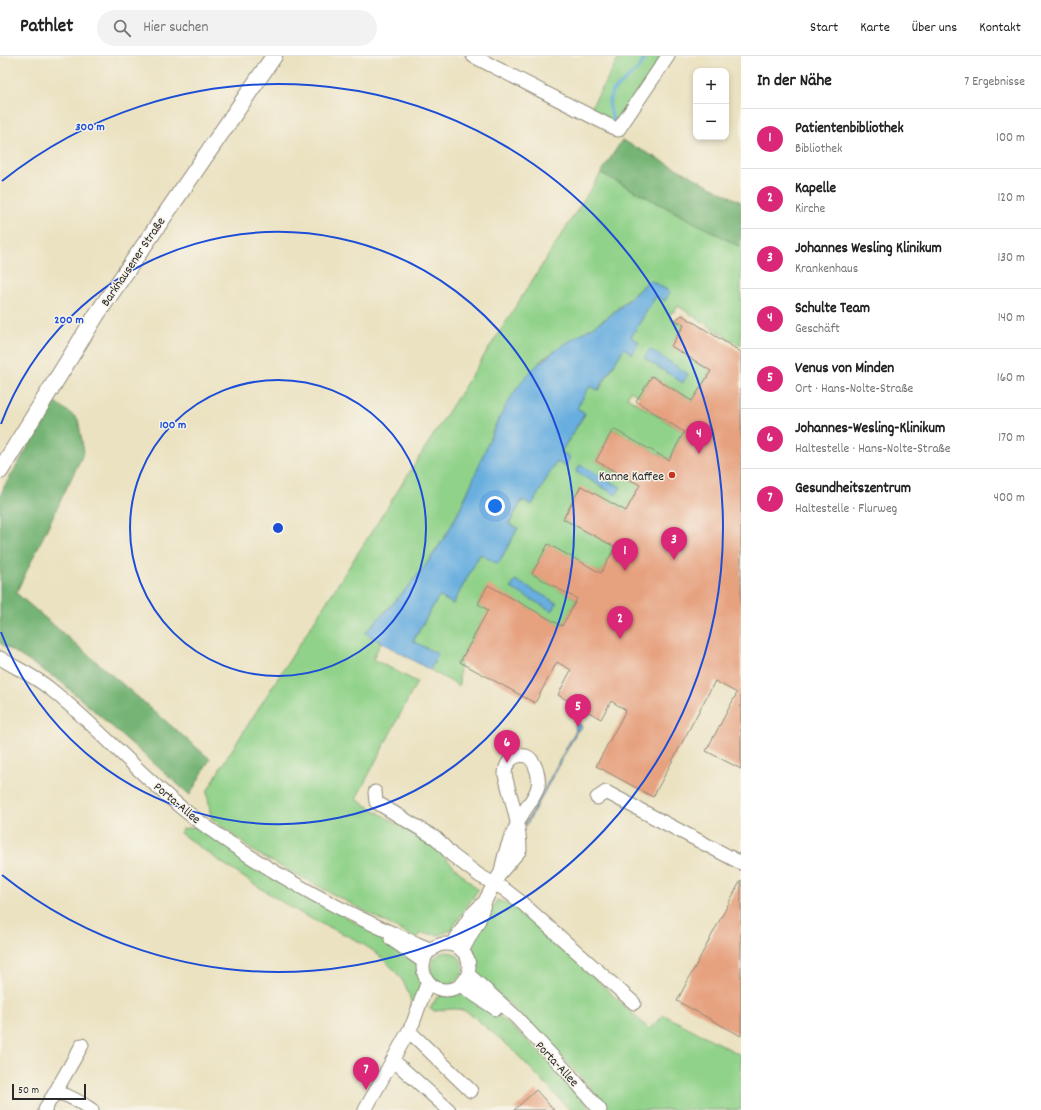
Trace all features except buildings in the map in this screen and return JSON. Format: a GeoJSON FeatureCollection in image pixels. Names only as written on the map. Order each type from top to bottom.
{"type":"FeatureCollection","features":[{"type":"Feature","properties":{"kind":"main road","name":"Barkhausener Straße"},"geometry":{"type":"LineString","coordinates":[[0,471],[97,314],[274,56]]}},
{"type":"Feature","properties":{"kind":"street"},"geometry":{"type":"LineString","coordinates":[[472,56],[618,130],[668,56]]}},
{"type":"Feature","properties":{"kind":"street","name":"Porta-Allee"},"geometry":{"type":"LineString","coordinates":[[0,658],[48,687],[187,812],[252,858],[313,894],[372,925],[432,950]]}},
{"type":"Feature","properties":{"kind":"street"},"geometry":{"type":"LineString","coordinates":[[457,948],[471,915],[485,901],[501,872],[520,850],[517,824],[505,775],[507,763],[512,758],[519,756],[531,759],[536,770],[538,786],[517,824],[505,850],[501,872]]}},
{"type":"Feature","properties":{"kind":"street"},"geometry":{"type":"LineString","coordinates":[[375,792],[376,802],[437,839],[452,856],[522,903],[634,1003]]}},
{"type":"Feature","properties":{"kind":"street"},"geometry":{"type":"LineString","coordinates":[[597,798],[606,792],[741,863]]}},
{"type":"Feature","properties":{"kind":"street","name":"Porta-Allee"},"geometry":{"type":"LineString","coordinates":[[372,925],[424,962]]}},
{"type":"Feature","properties":{"kind":"street"},"geometry":{"type":"LineString","coordinates":[[445,945],[457,948],[468,962],[468,974],[460,985],[450,990],[433,985],[424,969],[424,962],[432,950],[445,945]]}},
{"type":"Feature","properties":{"kind":"street","name":"Porta-Allee"},"geometry":{"type":"LineString","coordinates":[[468,974],[514,1015],[570,1075],[600,1110]]}},
{"type":"Feature","properties":{"kind":"street"},"geometry":{"type":"LineString","coordinates":[[365,1110],[433,985]]}},
{"type":"Feature","properties":{"kind":"street","name":"Porta-Allee"},"geometry":{"type":"LineString","coordinates":[[460,985],[473,992],[531,1034]]}},
{"type":"Feature","properties":{"kind":"street"},"geometry":{"type":"LineString","coordinates":[[411,1027],[471,1091]]}},
{"type":"Feature","properties":{"kind":"street"},"geometry":{"type":"LineString","coordinates":[[45,1110],[82,1045]]}},
{"type":"Feature","properties":{"kind":"street"},"geometry":{"type":"LineString","coordinates":[[393,1060],[449,1110]]}},
{"type":"Feature","properties":{"kind":"street"},"geometry":{"type":"LineString","coordinates":[[53,1096],[58,1093],[65,1095],[92,1110]]}},
{"type":"Feature","properties":{"kind":"green space"},"geometry":{"type":"Polygon","coordinates":[[[620,56],[662,56],[619,122],[612,123],[589,111],[620,56]]]}},
{"type":"Feature","properties":{"kind":"green space"},"geometry":{"type":"Polygon","coordinates":[[[622,140],[741,202],[741,247],[601,173],[622,140]]]}},
{"type":"Feature","properties":{"kind":"green space"},"geometry":{"type":"Polygon","coordinates":[[[601,173],[741,247],[741,346],[678,306],[674,312],[672,311],[669,317],[684,325],[671,346],[711,371],[692,401],[652,376],[639,396],[630,391],[627,397],[684,432],[669,460],[613,429],[596,461],[640,485],[626,511],[581,487],[563,519],[615,547],[601,573],[548,545],[532,574],[577,599],[562,626],[488,586],[478,604],[497,615],[492,624],[483,619],[460,661],[459,686],[430,670],[438,654],[413,642],[439,596],[453,604],[480,554],[498,564],[518,528],[509,524],[523,500],[532,504],[556,462],[566,466],[561,452],[585,414],[577,408],[590,385],[599,390],[624,348],[632,354],[638,342],[631,337],[656,296],[670,292],[650,280],[608,317],[541,360],[495,425],[480,466],[450,529],[420,574],[366,632],[381,642],[373,659],[417,682],[356,799],[433,846],[478,890],[451,930],[439,935],[420,933],[417,939],[256,853],[211,818],[207,792],[221,767],[601,173]]]}},
{"type":"Feature","properties":{"kind":"green space"},"geometry":{"type":"Polygon","coordinates":[[[55,402],[78,419],[84,452],[16,593],[210,759],[190,795],[60,681],[0,643],[0,497],[4,487],[55,402]]]}},
{"type":"Feature","properties":{"kind":"green space"},"geometry":{"type":"Polygon","coordinates":[[[198,826],[335,911],[394,944],[414,959],[421,971],[421,985],[415,1004],[411,1002],[404,983],[400,977],[382,958],[373,951],[354,939],[304,915],[241,876],[180,833],[183,829],[198,826]]]}},
{"type":"Feature","properties":{"kind":"green space"},"geometry":{"type":"Polygon","coordinates":[[[497,900],[519,907],[649,1029],[664,1015],[741,1055],[741,1110],[608,1110],[587,1084],[540,1034],[474,971],[469,943],[497,900]]]}},
{"type":"Feature","properties":{"kind":"green space"},"geometry":{"type":"Polygon","coordinates":[[[447,952],[453,953],[460,959],[463,968],[462,974],[456,981],[447,984],[441,983],[434,977],[431,968],[432,962],[438,955],[447,952]]]}},
{"type":"Feature","properties":{"kind":"green space"},"geometry":{"type":"Polygon","coordinates":[[[458,992],[469,995],[479,1001],[523,1036],[558,1072],[591,1110],[570,1110],[511,1048],[469,1013],[456,1009],[435,1011],[430,1009],[437,997],[458,992]]]}},
{"type":"Feature","properties":{"kind":"water"},"geometry":{"type":"Polygon","coordinates":[[[650,280],[670,292],[665,301],[656,296],[631,337],[639,342],[632,354],[624,348],[598,390],[590,386],[577,408],[585,413],[561,452],[570,457],[566,466],[556,462],[532,505],[522,500],[509,524],[518,528],[498,564],[480,554],[453,604],[439,596],[413,641],[438,654],[430,670],[365,633],[421,571],[449,530],[467,494],[498,422],[517,388],[526,376],[558,348],[613,314],[650,280]]]}},
{"type":"Feature","properties":{"kind":"water"},"geometry":{"type":"Polygon","coordinates":[[[650,349],[688,374],[683,383],[644,358],[650,349]]]}},
{"type":"Feature","properties":{"kind":"water"},"geometry":{"type":"Polygon","coordinates":[[[580,465],[621,487],[616,495],[576,472],[580,465]]]}},
{"type":"Feature","properties":{"kind":"water"},"geometry":{"type":"Polygon","coordinates":[[[515,580],[557,603],[552,611],[511,588],[515,580]]]}},
{"type":"Feature","properties":{"kind":"water"},"geometry":{"type":"Polygon","coordinates":[[[580,723],[582,728],[577,731],[526,826],[525,825],[576,730],[575,726],[580,723]]]}},
{"type":"Feature","properties":{"kind":"waterway"},"geometry":{"type":"LineString","coordinates":[[613,120],[609,103],[612,92],[639,68],[646,56]]}},
{"type":"Feature","properties":{"kind":"place","name":"Schulte Team"},"geometry":{"type":"Point","coordinates":[699,454]}},
{"type":"Feature","properties":{"kind":"place","name":"Kanne Kaffee"},"geometry":{"type":"Point","coordinates":[672,475]}},
{"type":"Feature","properties":{"kind":"place","name":"Johannes Wesling Klinikum"},"geometry":{"type":"Point","coordinates":[674,560]}},
{"type":"Feature","properties":{"kind":"place","name":"Patientenbibliothek"},"geometry":{"type":"Point","coordinates":[625,571]}},
{"type":"Feature","properties":{"kind":"place","name":"Kapelle"},"geometry":{"type":"Point","coordinates":[620,639]}},
{"type":"Feature","properties":{"kind":"place","name":"Venus von Minden"},"geometry":{"type":"Point","coordinates":[578,727]}},
{"type":"Feature","properties":{"kind":"place","name":"Johannes-Wesling-Klinikum"},"geometry":{"type":"Point","coordinates":[507,763]}},
{"type":"Feature","properties":{"kind":"place","name":"Gesundheitszentrum"},"geometry":{"type":"Point","coordinates":[366,1090]}}]}
